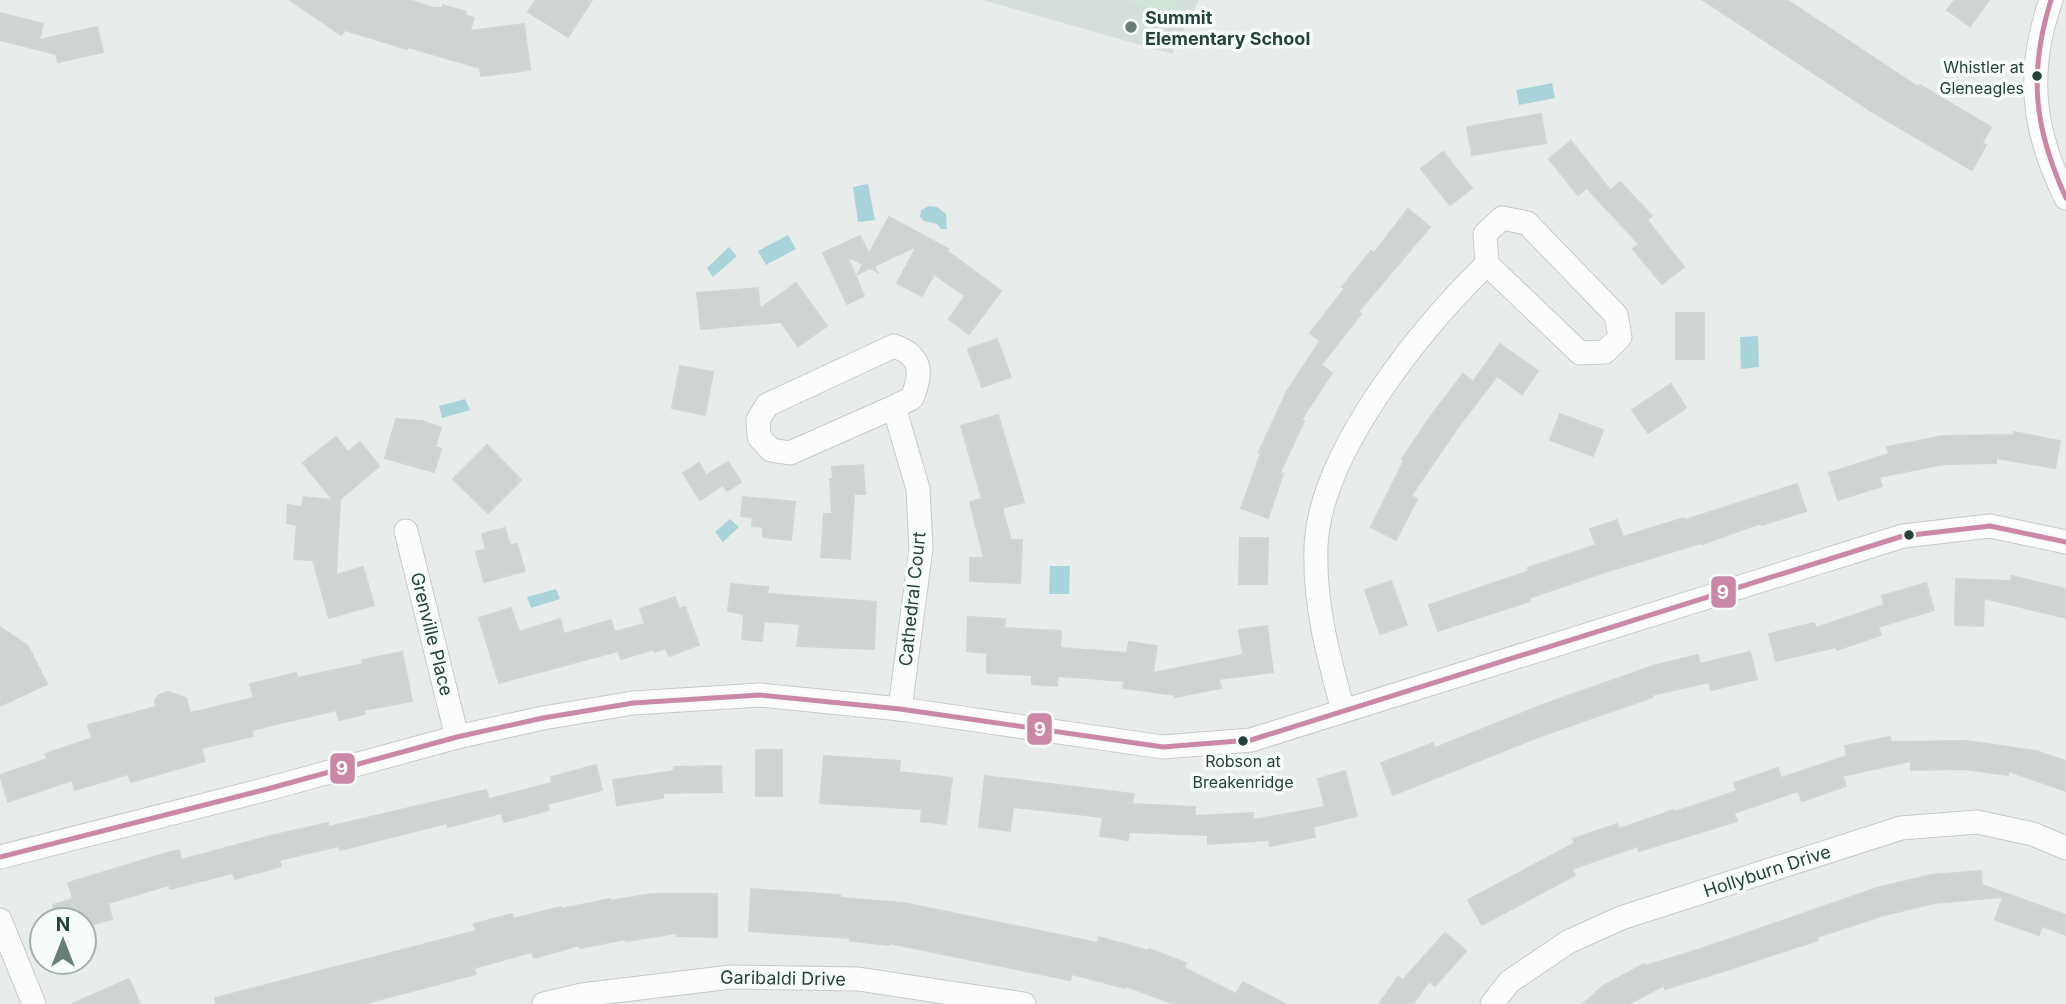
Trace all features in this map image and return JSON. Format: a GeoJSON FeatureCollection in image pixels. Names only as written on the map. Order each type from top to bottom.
{"type":"FeatureCollection","features":[{"type":"Feature","properties":{"kind":"street"},"geometry":{"type":"LineString","coordinates":[[2050,0],[2041,28],[2035,66],[2037,113],[2053,172],[2066,198]]}},
{"type":"Feature","properties":{"kind":"street"},"geometry":{"type":"LineString","coordinates":[[1502,218],[1527,223],[1616,315],[1620,337],[1605,352],[1580,353],[1488,264],[1485,234],[1502,218]]}},
{"type":"Feature","properties":{"kind":"street"},"geometry":{"type":"LineString","coordinates":[[1343,710],[1323,636],[1316,594],[1316,544],[1327,492],[1358,425],[1392,374],[1455,294],[1488,264]]}},
{"type":"Feature","properties":{"kind":"street"},"geometry":{"type":"LineString","coordinates":[[894,346],[907,351],[917,363],[920,379],[912,398],[894,407],[789,453],[771,450],[760,437],[758,420],[767,405],[894,346]]}},
{"type":"Feature","properties":{"kind":"street","name":"Cathedral Court"},"geometry":{"type":"LineString","coordinates":[[894,407],[918,489],[921,548],[900,709]]}},
{"type":"Feature","properties":{"kind":"street"},"geometry":{"type":"LineString","coordinates":[[0,857],[271,789],[457,737],[543,718],[633,703],[760,695],[900,709],[1163,747],[1251,740],[1903,536],[1990,526],[2066,542]]}},
{"type":"Feature","properties":{"kind":"street","name":"Grenville Place"},"geometry":{"type":"LineString","coordinates":[[406,531],[457,737]]}},
{"type":"Feature","properties":{"kind":"street","name":"Hollyburn Drive"},"geometry":{"type":"LineString","coordinates":[[1492,1004],[1509,982],[1568,942],[1621,918],[1901,828],[1977,822],[2033,834],[2066,848]]}},
{"type":"Feature","properties":{"kind":"street"},"geometry":{"type":"LineString","coordinates":[[0,920],[34,1004]]}},
{"type":"Feature","properties":{"kind":"street","name":"Garibaldi Drive"},"geometry":{"type":"LineString","coordinates":[[544,1004],[582,995],[731,977],[858,979],[1024,1004]]}},
{"type":"Feature","properties":{"kind":"shaded area","name":"Summit Elementary School"},"geometry":{"type":"Polygon","coordinates":[[[983,0],[1199,0],[1172,54],[983,0]]]}},
{"type":"Feature","properties":{"kind":"green space"},"geometry":{"type":"Polygon","coordinates":[[[1127,0],[1179,0],[1173,13],[1165,16],[1127,0]]]}},
{"type":"Feature","properties":{"kind":"water"},"geometry":{"type":"Polygon","coordinates":[[[1552,83],[1555,98],[1519,105],[1516,90],[1552,83]]]}},
{"type":"Feature","properties":{"kind":"water"},"geometry":{"type":"Polygon","coordinates":[[[868,184],[875,220],[858,222],[853,187],[868,184]]]}},
{"type":"Feature","properties":{"kind":"water"},"geometry":{"type":"Polygon","coordinates":[[[929,206],[937,207],[946,214],[947,229],[941,229],[937,224],[924,221],[920,217],[921,210],[929,206]]]}},
{"type":"Feature","properties":{"kind":"water"},"geometry":{"type":"Polygon","coordinates":[[[788,235],[796,249],[766,265],[758,251],[788,235]]]}},
{"type":"Feature","properties":{"kind":"water"},"geometry":{"type":"Polygon","coordinates":[[[729,247],[737,256],[713,277],[707,268],[729,247]]]}},
{"type":"Feature","properties":{"kind":"water"},"geometry":{"type":"Polygon","coordinates":[[[1758,336],[1759,367],[1741,369],[1740,337],[1758,336]]]}},
{"type":"Feature","properties":{"kind":"water"},"geometry":{"type":"Polygon","coordinates":[[[465,399],[470,410],[442,418],[439,406],[465,399]]]}},
{"type":"Feature","properties":{"kind":"water"},"geometry":{"type":"Polygon","coordinates":[[[730,519],[739,527],[723,542],[715,532],[730,519]]]}},
{"type":"Feature","properties":{"kind":"water"},"geometry":{"type":"Polygon","coordinates":[[[1050,566],[1070,566],[1069,594],[1049,594],[1050,566]]]}},
{"type":"Feature","properties":{"kind":"water"},"geometry":{"type":"Polygon","coordinates":[[[556,589],[560,599],[531,608],[527,597],[556,589]]]}},
{"type":"Feature","properties":{"kind":"building"},"geometry":{"type":"Polygon","coordinates":[[[290,0],[409,0],[434,8],[443,8],[443,5],[466,12],[465,15],[474,18],[470,31],[524,24],[530,70],[481,76],[480,68],[345,30],[341,35],[290,0]]]}},
{"type":"Feature","properties":{"kind":"building"},"geometry":{"type":"Polygon","coordinates":[[[536,0],[592,0],[568,37],[528,12],[536,0]]]}},
{"type":"Feature","properties":{"kind":"building"},"geometry":{"type":"Polygon","coordinates":[[[1703,0],[1787,0],[1918,87],[1920,85],[1991,127],[1982,143],[1986,145],[1972,170],[1874,113],[1703,0]]]}},
{"type":"Feature","properties":{"kind":"building"},"geometry":{"type":"Polygon","coordinates":[[[1955,0],[1989,0],[1970,26],[1947,10],[1955,0]]]}},
{"type":"Feature","properties":{"kind":"building"},"geometry":{"type":"Polygon","coordinates":[[[0,13],[43,24],[39,40],[97,27],[103,52],[58,62],[56,54],[0,40],[0,13]]]}},
{"type":"Feature","properties":{"kind":"building"},"geometry":{"type":"Polygon","coordinates":[[[1541,114],[1546,143],[1472,155],[1467,127],[1541,114]]]}},
{"type":"Feature","properties":{"kind":"building"},"geometry":{"type":"Polygon","coordinates":[[[1571,141],[1611,191],[1620,182],[1652,216],[1647,220],[1684,267],[1662,284],[1633,249],[1639,244],[1587,188],[1578,195],[1549,159],[1571,141]]]}},
{"type":"Feature","properties":{"kind":"building"},"geometry":{"type":"Polygon","coordinates":[[[1443,152],[1472,188],[1450,205],[1421,169],[1443,152]]]}},
{"type":"Feature","properties":{"kind":"building"},"geometry":{"type":"Polygon","coordinates":[[[1408,209],[1430,227],[1358,312],[1361,314],[1321,365],[1332,373],[1301,420],[1304,421],[1280,473],[1283,474],[1268,518],[1241,508],[1261,453],[1259,452],[1287,391],[1320,341],[1310,333],[1345,288],[1342,287],[1371,251],[1374,253],[1408,209]]]}},
{"type":"Feature","properties":{"kind":"building"},"geometry":{"type":"Polygon","coordinates":[[[889,217],[948,249],[947,251],[1001,291],[969,334],[949,319],[965,296],[934,274],[922,296],[897,283],[917,246],[874,266],[877,272],[870,268],[858,274],[863,264],[847,256],[864,296],[847,304],[823,253],[860,236],[869,254],[889,217]]]}},
{"type":"Feature","properties":{"kind":"building"},"geometry":{"type":"Polygon","coordinates":[[[796,283],[827,326],[798,346],[781,322],[701,329],[697,293],[758,288],[760,309],[796,283]]]}},
{"type":"Feature","properties":{"kind":"building"},"geometry":{"type":"Polygon","coordinates":[[[1676,313],[1704,313],[1704,359],[1676,359],[1676,313]]]}},
{"type":"Feature","properties":{"kind":"building"},"geometry":{"type":"Polygon","coordinates":[[[997,339],[1011,377],[982,387],[968,349],[997,339]]]}},
{"type":"Feature","properties":{"kind":"building"},"geometry":{"type":"Polygon","coordinates":[[[1500,344],[1538,371],[1522,394],[1497,376],[1411,496],[1417,499],[1396,540],[1371,527],[1404,461],[1402,459],[1431,416],[1463,374],[1473,382],[1500,344]]]}},
{"type":"Feature","properties":{"kind":"building"},"geometry":{"type":"Polygon","coordinates":[[[680,366],[713,372],[705,415],[672,408],[680,366]]]}},
{"type":"Feature","properties":{"kind":"building"},"geometry":{"type":"Polygon","coordinates":[[[1671,384],[1686,408],[1648,433],[1632,410],[1671,384]]]}},
{"type":"Feature","properties":{"kind":"building"},"geometry":{"type":"Polygon","coordinates":[[[1560,414],[1603,430],[1593,456],[1550,440],[1560,414]]]}},
{"type":"Feature","properties":{"kind":"building"},"geometry":{"type":"Polygon","coordinates":[[[998,415],[1024,502],[1002,508],[1011,540],[1022,540],[1020,583],[970,581],[970,558],[984,558],[970,502],[982,499],[961,426],[998,415]]]}},
{"type":"Feature","properties":{"kind":"building"},"geometry":{"type":"Polygon","coordinates":[[[396,419],[423,421],[441,428],[435,447],[441,449],[434,472],[385,458],[396,419]]]}},
{"type":"Feature","properties":{"kind":"building"},"geometry":{"type":"Polygon","coordinates":[[[2014,432],[2060,441],[2055,468],[1996,458],[1996,463],[1944,464],[1879,477],[1882,486],[1838,500],[1829,473],[1889,454],[1887,447],[1943,436],[2014,435],[2014,432]]]}},
{"type":"Feature","properties":{"kind":"building"},"geometry":{"type":"Polygon","coordinates":[[[336,437],[348,452],[360,442],[379,466],[338,501],[336,575],[363,567],[374,605],[329,618],[313,560],[294,559],[297,525],[287,523],[288,505],[302,507],[303,497],[333,500],[303,463],[336,437]]]}},
{"type":"Feature","properties":{"kind":"building"},"geometry":{"type":"Polygon","coordinates":[[[487,445],[521,480],[488,513],[453,479],[487,445]]]}},
{"type":"Feature","properties":{"kind":"building"},"geometry":{"type":"Polygon","coordinates":[[[728,462],[741,482],[727,491],[723,485],[700,500],[683,473],[699,463],[706,475],[728,462]]]}},
{"type":"Feature","properties":{"kind":"building"},"geometry":{"type":"Polygon","coordinates":[[[863,465],[865,494],[854,494],[850,559],[821,557],[824,514],[832,514],[832,467],[863,465]]]}},
{"type":"Feature","properties":{"kind":"building"},"geometry":{"type":"Polygon","coordinates":[[[1797,484],[1806,511],[1605,572],[1529,598],[1530,601],[1438,631],[1429,605],[1596,545],[1590,529],[1617,520],[1623,537],[1797,484]]]}},
{"type":"Feature","properties":{"kind":"building"},"geometry":{"type":"Polygon","coordinates":[[[743,497],[795,502],[791,540],[763,537],[763,527],[752,526],[753,517],[741,516],[743,497]]]}},
{"type":"Feature","properties":{"kind":"building"},"geometry":{"type":"Polygon","coordinates":[[[505,528],[510,545],[517,544],[525,571],[484,582],[476,552],[486,549],[482,534],[505,528]]]}},
{"type":"Feature","properties":{"kind":"building"},"geometry":{"type":"Polygon","coordinates":[[[1240,538],[1268,538],[1267,584],[1239,584],[1240,538]]]}},
{"type":"Feature","properties":{"kind":"building"},"geometry":{"type":"Polygon","coordinates":[[[2012,576],[2066,589],[2066,618],[1984,598],[1983,626],[1955,625],[1956,579],[2011,581],[2012,576]]]}},
{"type":"Feature","properties":{"kind":"building"},"geometry":{"type":"Polygon","coordinates":[[[1391,581],[1407,625],[1380,634],[1365,590],[1391,581]]]}},
{"type":"Feature","properties":{"kind":"building"},"geometry":{"type":"Polygon","coordinates":[[[1926,583],[1934,610],[1878,627],[1881,635],[1837,650],[1836,647],[1776,661],[1769,634],[1814,623],[1816,628],[1884,605],[1882,596],[1926,583]]]}},
{"type":"Feature","properties":{"kind":"building"},"geometry":{"type":"Polygon","coordinates":[[[731,584],[768,587],[767,594],[876,602],[874,649],[797,646],[800,624],[764,621],[762,641],[742,639],[744,614],[728,611],[731,584]]]}},
{"type":"Feature","properties":{"kind":"building"},"geometry":{"type":"Polygon","coordinates":[[[675,597],[679,609],[685,607],[699,645],[669,656],[666,648],[621,659],[618,651],[499,683],[479,618],[511,608],[519,632],[560,619],[564,634],[611,620],[614,632],[645,624],[640,609],[675,597]]]}},
{"type":"Feature","properties":{"kind":"building"},"geometry":{"type":"Polygon","coordinates":[[[968,617],[1005,619],[1004,628],[1061,631],[1060,648],[1127,653],[1129,642],[1157,646],[1153,673],[1243,655],[1239,630],[1267,626],[1273,672],[1219,679],[1221,688],[1175,697],[1123,688],[1124,681],[1058,676],[1057,686],[1032,684],[1032,675],[987,673],[987,653],[967,651],[968,617]]]}},
{"type":"Feature","properties":{"kind":"building"},"geometry":{"type":"Polygon","coordinates":[[[0,627],[28,646],[47,684],[0,706],[0,627]]]}},
{"type":"Feature","properties":{"kind":"building"},"geometry":{"type":"Polygon","coordinates":[[[402,652],[412,701],[364,710],[365,714],[339,720],[336,710],[252,730],[253,736],[201,748],[205,761],[131,782],[128,774],[75,790],[72,780],[8,802],[0,775],[47,759],[45,754],[92,738],[88,725],[156,707],[155,700],[159,695],[168,692],[186,698],[190,713],[254,698],[250,684],[296,673],[297,678],[363,664],[362,660],[402,652]]]}},
{"type":"Feature","properties":{"kind":"building"},"geometry":{"type":"Polygon","coordinates":[[[1750,652],[1757,679],[1711,690],[1709,682],[1652,695],[1653,697],[1546,734],[1393,795],[1381,763],[1433,743],[1435,748],[1545,704],[1653,666],[1698,655],[1700,664],[1750,652]]]}},
{"type":"Feature","properties":{"kind":"building"},"geometry":{"type":"Polygon","coordinates":[[[1890,737],[1891,742],[1967,741],[2036,751],[2066,761],[2066,791],[2008,771],[2008,775],[1964,769],[1911,770],[1911,761],[1842,776],[1846,786],[1802,801],[1798,791],[1734,813],[1737,821],[1639,851],[1638,846],[1572,869],[1575,875],[1482,925],[1468,900],[1575,843],[1573,839],[1617,824],[1619,829],[1737,791],[1734,783],[1778,768],[1781,778],[1847,756],[1845,746],[1890,737]]]}},
{"type":"Feature","properties":{"kind":"building"},"geometry":{"type":"Polygon","coordinates":[[[756,750],[782,750],[782,796],[756,796],[756,750]]]}},
{"type":"Feature","properties":{"kind":"building"},"geometry":{"type":"Polygon","coordinates":[[[824,756],[900,761],[899,772],[952,778],[946,824],[921,821],[922,809],[820,803],[824,756]]]}},
{"type":"Feature","properties":{"kind":"building"},"geometry":{"type":"Polygon","coordinates":[[[596,765],[602,790],[547,804],[549,810],[504,822],[501,813],[448,827],[447,823],[340,850],[339,846],[279,860],[281,866],[235,879],[233,873],[170,889],[169,885],[108,903],[112,919],[98,923],[98,906],[53,905],[73,899],[68,883],[167,853],[179,850],[181,860],[270,836],[328,823],[328,827],[486,790],[489,799],[552,783],[551,777],[596,765]]]}},
{"type":"Feature","properties":{"kind":"building"},"geometry":{"type":"Polygon","coordinates":[[[721,766],[722,792],[663,793],[663,798],[617,805],[613,780],[674,771],[674,767],[721,766]]]}},
{"type":"Feature","properties":{"kind":"building"},"geometry":{"type":"Polygon","coordinates":[[[1345,771],[1357,816],[1313,827],[1315,837],[1270,846],[1269,840],[1208,844],[1208,835],[1129,832],[1128,840],[1100,836],[1103,817],[1013,807],[1010,831],[979,827],[985,776],[1134,794],[1132,804],[1195,807],[1195,816],[1253,813],[1253,820],[1325,807],[1318,779],[1345,771]]]}},
{"type":"Feature","properties":{"kind":"building"},"geometry":{"type":"Polygon","coordinates":[[[1981,871],[1982,885],[2066,915],[2066,935],[2042,926],[2039,935],[1995,920],[2003,897],[1934,903],[1881,916],[1817,937],[1818,940],[1665,989],[1664,985],[1629,1004],[1583,1004],[1603,986],[1644,964],[1645,966],[1701,949],[1877,888],[1931,875],[1981,871]]]}},
{"type":"Feature","properties":{"kind":"building"},"geometry":{"type":"Polygon","coordinates":[[[751,889],[840,895],[840,898],[904,903],[1098,943],[1099,937],[1149,949],[1186,963],[1184,968],[1236,994],[1243,982],[1285,1004],[1174,1004],[1126,986],[1125,988],[1072,974],[1070,980],[889,943],[749,931],[751,889]]]}},
{"type":"Feature","properties":{"kind":"building"},"geometry":{"type":"Polygon","coordinates":[[[652,894],[717,894],[717,937],[677,936],[677,933],[580,948],[580,945],[534,958],[532,952],[474,968],[476,974],[363,1004],[216,1004],[215,998],[476,931],[474,924],[512,914],[513,919],[561,907],[652,894]]]}},
{"type":"Feature","properties":{"kind":"building"},"geometry":{"type":"Polygon","coordinates":[[[1445,933],[1466,951],[1435,986],[1429,981],[1413,1004],[1379,1004],[1398,977],[1403,980],[1445,933]]]}},
{"type":"Feature","properties":{"kind":"building"},"geometry":{"type":"Polygon","coordinates":[[[129,979],[140,1004],[72,1004],[129,979]]]}},
{"type":"Feature","properties":{"kind":"transit line","name":"9"},"geometry":{"type":"LineString","coordinates":[[2051,0],[2039,52],[2038,100],[2047,148],[2066,198]]}},
{"type":"Feature","properties":{"kind":"transit line","name":"9"},"geometry":{"type":"LineString","coordinates":[[0,857],[457,737],[543,718],[633,703],[760,695],[900,709],[1163,747],[1251,740],[1903,536],[1990,526],[2066,542]]}},
{"type":"Feature","properties":{"kind":"place","name":"Summit Elementary School"},"geometry":{"type":"Point","coordinates":[1131,27]}},
{"type":"Feature","properties":{"kind":"place","name":"Whistler at Gleneagles"},"geometry":{"type":"Point","coordinates":[2037,76]}},
{"type":"Feature","properties":{"kind":"place","name":"Robson at Breakenridge"},"geometry":{"type":"Point","coordinates":[1243,741]}}]}
